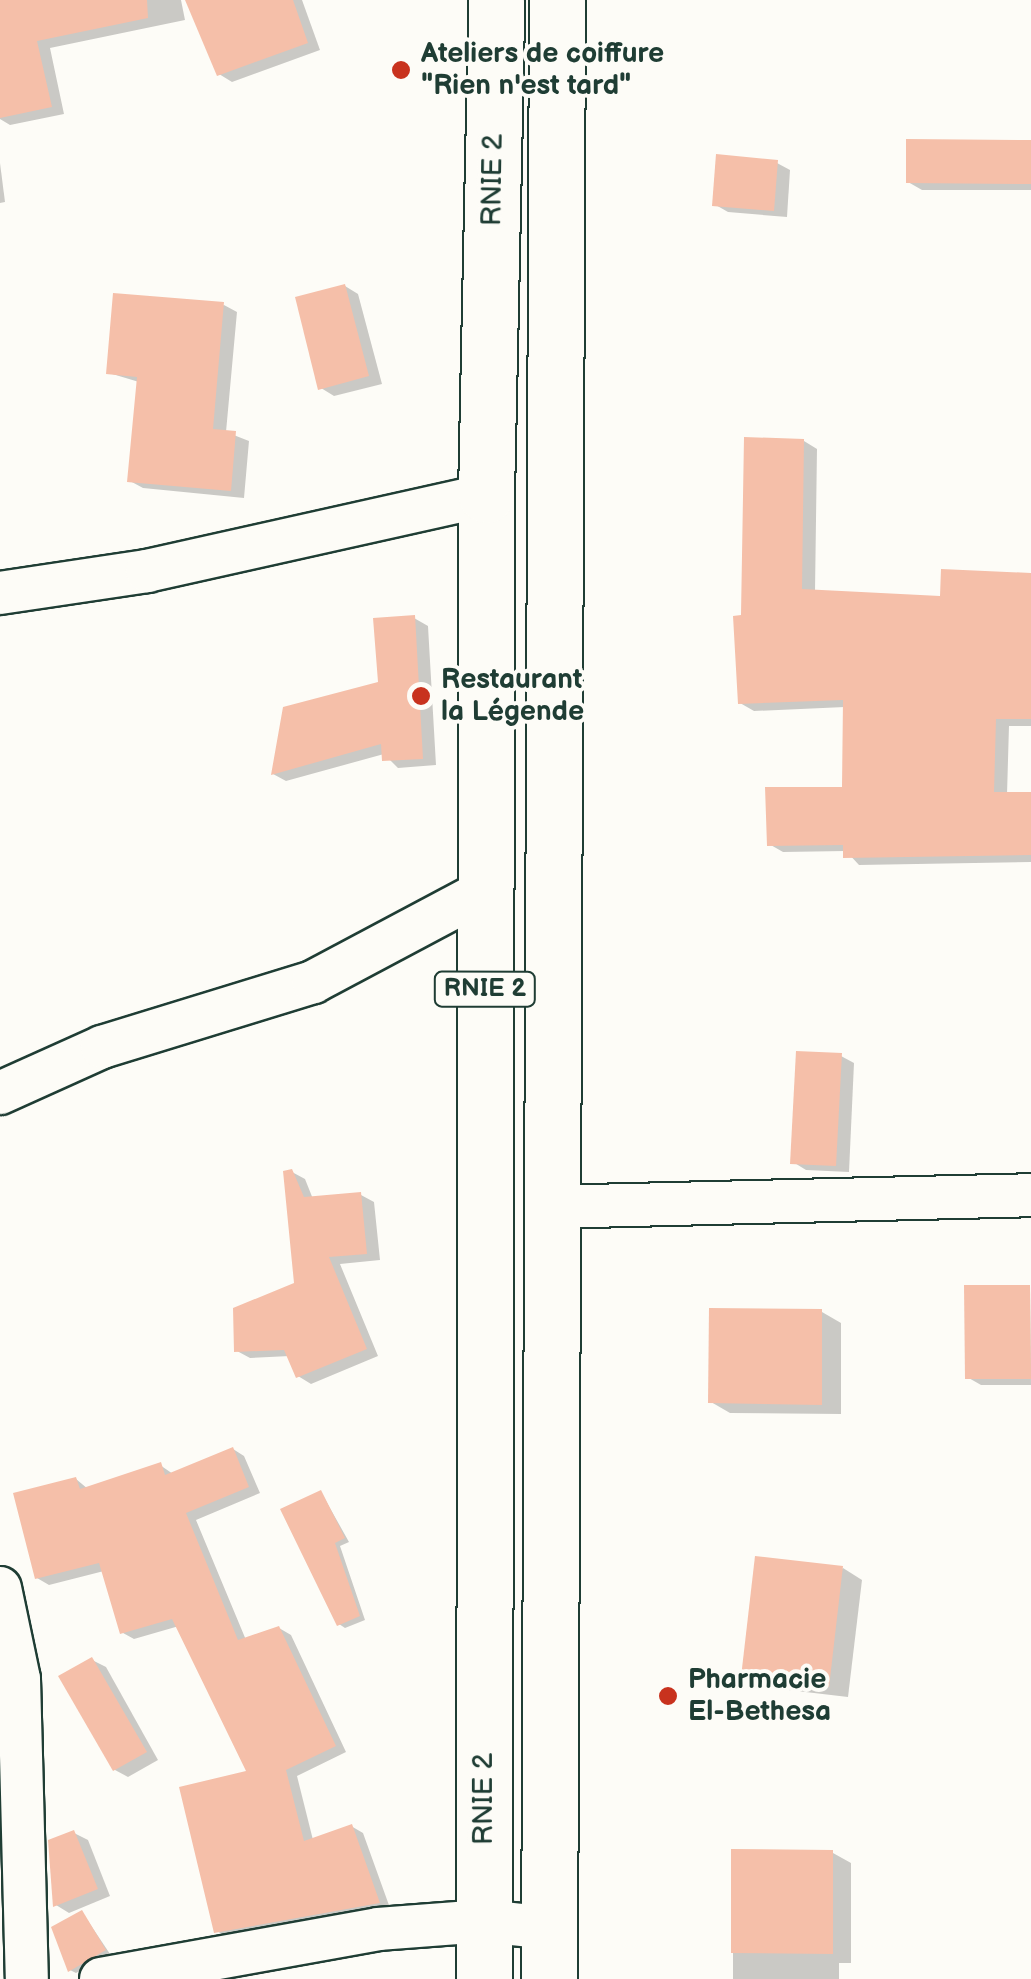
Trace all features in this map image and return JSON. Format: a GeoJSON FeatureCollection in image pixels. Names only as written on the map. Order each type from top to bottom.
{"type":"FeatureCollection","features":[{"type":"Feature","properties":{"kind":"highway","name":"RNIE 2"},"geometry":{"type":"LineString","coordinates":[[484,1979],[486,495],[496,0]]}},
{"type":"Feature","properties":{"kind":"highway","name":"RNIE 2"},"geometry":{"type":"LineString","coordinates":[[549,1953],[548,1207],[557,0]]}},
{"type":"Feature","properties":{"kind":"street"},"geometry":{"type":"LineString","coordinates":[[0,593],[147,571],[486,495]]}},
{"type":"Feature","properties":{"kind":"street"},"geometry":{"type":"LineString","coordinates":[[0,1093],[102,1047],[313,982],[486,890]]}},
{"type":"Feature","properties":{"kind":"street"},"geometry":{"type":"LineString","coordinates":[[548,1207],[1031,1195]]}},
{"type":"Feature","properties":{"kind":"street"},"geometry":{"type":"LineString","coordinates":[[0,1588],[19,1679],[27,1979]]}},
{"type":"Feature","properties":{"kind":"street"},"geometry":{"type":"LineString","coordinates":[[101,1979],[378,1928],[484,1921],[549,1953]]}},
{"type":"Feature","properties":{"kind":"building"},"geometry":{"type":"Polygon","coordinates":[[[0,0],[147,0],[148,18],[37,41],[52,107],[0,118],[0,0]]]}},
{"type":"Feature","properties":{"kind":"building"},"geometry":{"type":"Polygon","coordinates":[[[185,0],[293,0],[308,43],[217,76],[185,0]]]}},
{"type":"Feature","properties":{"kind":"building"},"geometry":{"type":"Polygon","coordinates":[[[906,139],[1031,140],[1031,184],[906,183],[906,139]]]}},
{"type":"Feature","properties":{"kind":"building"},"geometry":{"type":"Polygon","coordinates":[[[716,154],[778,160],[774,211],[712,206],[716,154]]]}},
{"type":"Feature","properties":{"kind":"building"},"geometry":{"type":"Polygon","coordinates":[[[345,284],[369,376],[318,390],[295,297],[345,284]]]}},
{"type":"Feature","properties":{"kind":"building"},"geometry":{"type":"Polygon","coordinates":[[[113,293],[224,302],[213,429],[236,431],[231,491],[127,482],[137,377],[106,374],[113,293]]]}},
{"type":"Feature","properties":{"kind":"building"},"geometry":{"type":"Polygon","coordinates":[[[744,437],[804,439],[802,589],[940,596],[941,569],[1031,573],[1031,719],[996,719],[994,792],[1031,792],[1031,855],[843,858],[843,845],[767,846],[765,787],[842,787],[843,700],[738,704],[733,616],[741,615],[744,437]]]}},
{"type":"Feature","properties":{"kind":"building"},"geometry":{"type":"Polygon","coordinates":[[[415,615],[423,759],[382,761],[381,744],[271,775],[283,707],[378,682],[373,618],[415,615]]]}},
{"type":"Feature","properties":{"kind":"building"},"geometry":{"type":"Polygon","coordinates":[[[796,1051],[842,1053],[836,1166],[790,1164],[796,1051]]]}},
{"type":"Feature","properties":{"kind":"building"},"geometry":{"type":"Polygon","coordinates":[[[292,1169],[304,1197],[361,1192],[367,1254],[329,1257],[367,1349],[296,1378],[284,1350],[234,1352],[233,1308],[294,1283],[283,1171],[292,1169]]]}},
{"type":"Feature","properties":{"kind":"building"},"geometry":{"type":"Polygon","coordinates":[[[964,1285],[1030,1285],[1031,1379],[965,1379],[964,1285]]]}},
{"type":"Feature","properties":{"kind":"building"},"geometry":{"type":"Polygon","coordinates":[[[709,1308],[822,1309],[822,1405],[708,1403],[709,1308]]]}},
{"type":"Feature","properties":{"kind":"building"},"geometry":{"type":"Polygon","coordinates":[[[233,1447],[249,1487],[186,1513],[238,1640],[279,1626],[336,1746],[286,1770],[304,1841],[352,1824],[380,1903],[214,1933],[179,1787],[246,1771],[172,1619],[120,1634],[99,1563],[35,1579],[13,1493],[76,1477],[80,1489],[161,1462],[165,1475],[233,1447]]]}},
{"type":"Feature","properties":{"kind":"building"},"geometry":{"type":"Polygon","coordinates":[[[321,1490],[345,1538],[335,1543],[360,1616],[337,1626],[280,1509],[321,1490]]]}},
{"type":"Feature","properties":{"kind":"building"},"geometry":{"type":"Polygon","coordinates":[[[755,1556],[843,1566],[829,1687],[741,1677],[755,1556]]]}},
{"type":"Feature","properties":{"kind":"building"},"geometry":{"type":"Polygon","coordinates":[[[92,1657],[147,1752],[113,1771],[58,1676],[92,1657]]]}},
{"type":"Feature","properties":{"kind":"building"},"geometry":{"type":"Polygon","coordinates":[[[74,1830],[98,1889],[53,1907],[48,1840],[74,1830]]]}},
{"type":"Feature","properties":{"kind":"building"},"geometry":{"type":"Polygon","coordinates":[[[731,1849],[833,1850],[833,1954],[731,1953],[731,1849]]]}},
{"type":"Feature","properties":{"kind":"building"},"geometry":{"type":"Polygon","coordinates":[[[82,1910],[106,1950],[68,1972],[51,1927],[82,1910]]]}},
{"type":"Feature","properties":{"kind":"place","name":"Ateliers de coiffure \"Rien n'est tard\""},"geometry":{"type":"Point","coordinates":[401,70]}},
{"type":"Feature","properties":{"kind":"place","name":"Restaurant la Légende"},"geometry":{"type":"Point","coordinates":[421,696]}},
{"type":"Feature","properties":{"kind":"place","name":"Pharmacie El-Bethesa"},"geometry":{"type":"Point","coordinates":[668,1696]}}]}
